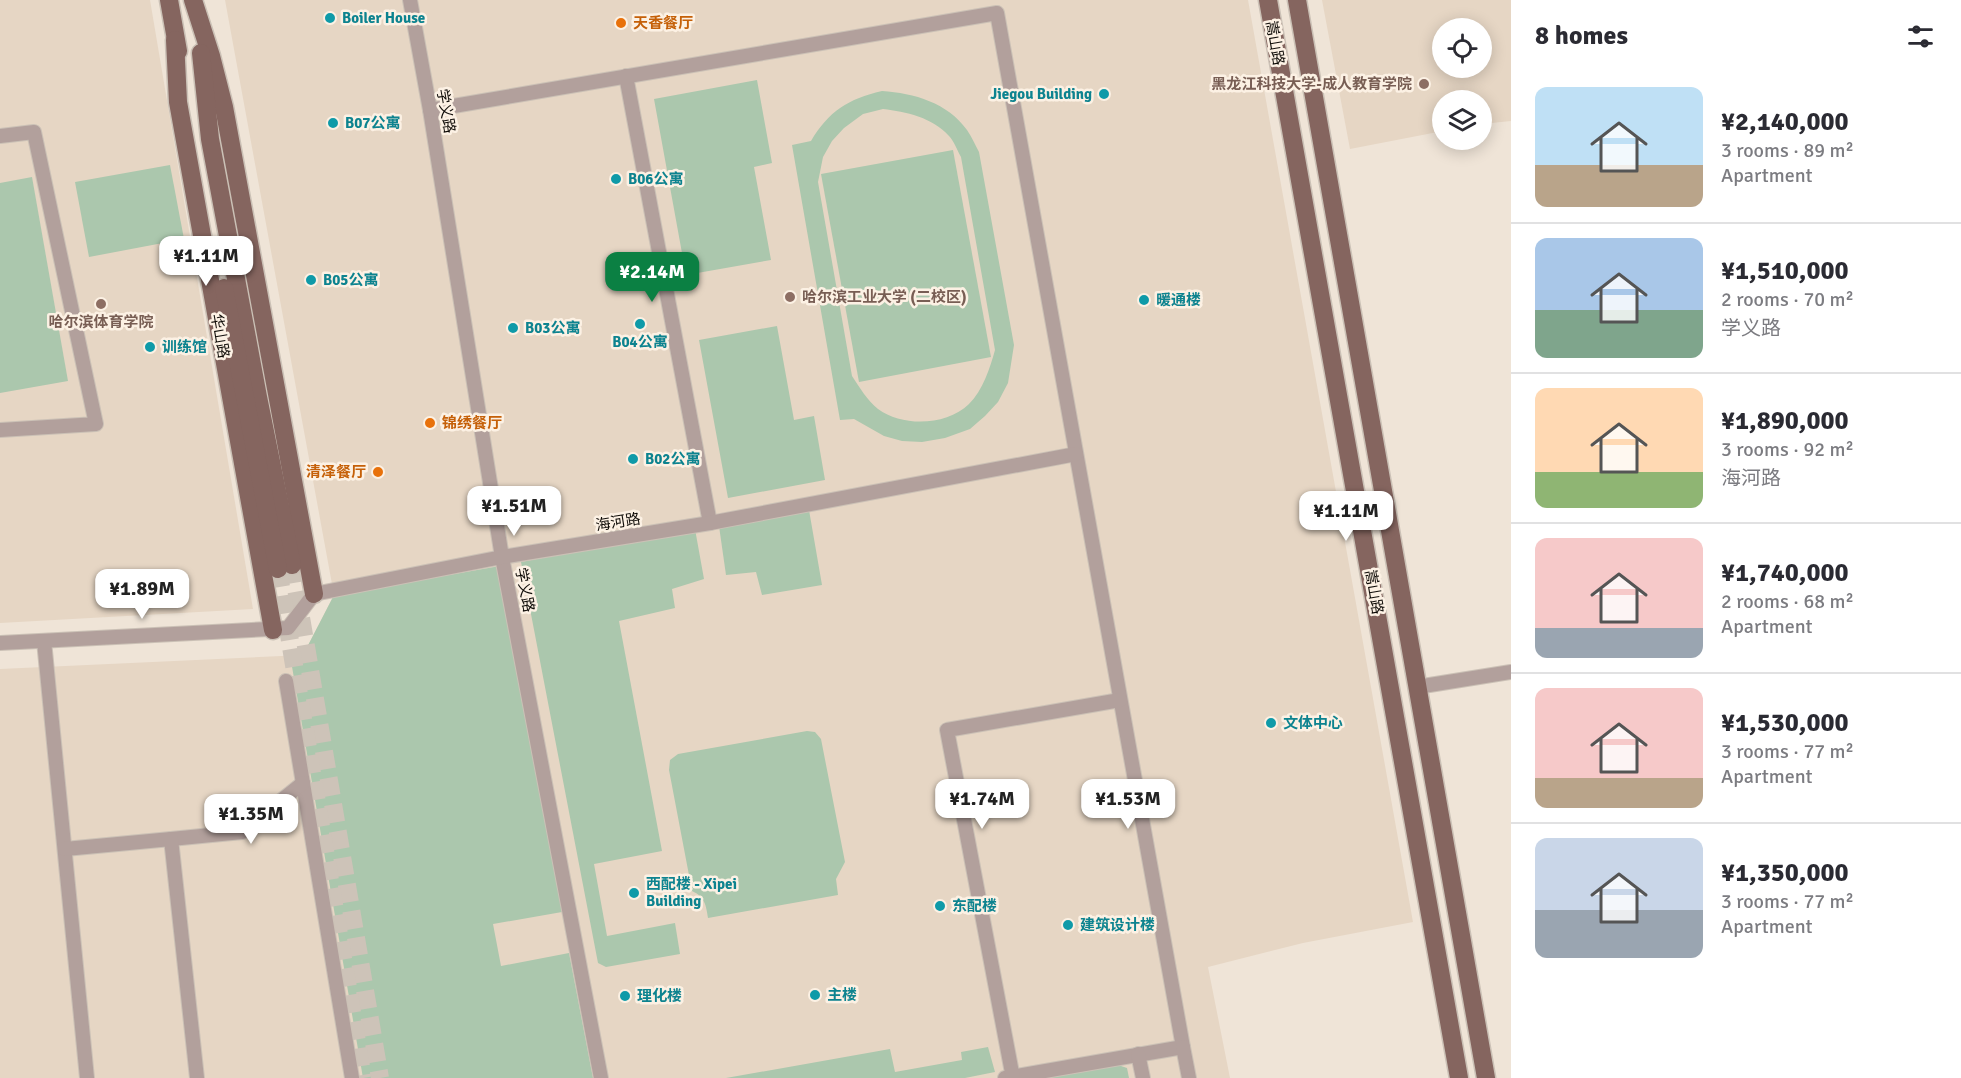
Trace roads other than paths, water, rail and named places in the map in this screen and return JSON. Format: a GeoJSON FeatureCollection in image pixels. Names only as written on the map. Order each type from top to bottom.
{"type":"FeatureCollection","features":[{"type":"Feature","properties":{"kind":"main road"},"geometry":{"type":"LineString","coordinates":[[170,0],[175,40]]}},
{"type":"Feature","properties":{"kind":"main road"},"geometry":{"type":"LineString","coordinates":[[193,0],[224,107],[314,594]]}},
{"type":"Feature","properties":{"kind":"main road","name":"华山路"},"geometry":{"type":"LineString","coordinates":[[175,40],[285,567],[258,397],[210,139],[193,0]]}},
{"type":"Feature","properties":{"kind":"main road","name":"嵩山路"},"geometry":{"type":"LineString","coordinates":[[1268,0],[1460,1078]]}},
{"type":"Feature","properties":{"kind":"main road","name":"嵩山路"},"geometry":{"type":"LineString","coordinates":[[1297,0],[1486,1078]]}},
{"type":"Feature","properties":{"kind":"main road","name":"华山路"},"geometry":{"type":"LineString","coordinates":[[175,40],[178,102],[280,629]]}},
{"type":"Feature","properties":{"kind":"street","name":"学义路"},"geometry":{"type":"LineString","coordinates":[[410,0],[430,110],[502,557],[602,1078]]}},
{"type":"Feature","properties":{"kind":"street"},"geometry":{"type":"LineString","coordinates":[[430,110],[997,13],[1189,1078]]}},
{"type":"Feature","properties":{"kind":"street"},"geometry":{"type":"LineString","coordinates":[[626,76],[710,524]]}},
{"type":"Feature","properties":{"kind":"street"},"geometry":{"type":"LineString","coordinates":[[0,136],[34,132],[96,424],[0,430]]}},
{"type":"Feature","properties":{"kind":"street","name":"海河路"},"geometry":{"type":"LineString","coordinates":[[314,594],[502,557],[710,524],[1076,454]]}},
{"type":"Feature","properties":{"kind":"street"},"geometry":{"type":"LineString","coordinates":[[0,643],[280,629],[314,594]]}},
{"type":"Feature","properties":{"kind":"street"},"geometry":{"type":"LineString","coordinates":[[44,641],[87,1078]]}},
{"type":"Feature","properties":{"kind":"street"},"geometry":{"type":"LineString","coordinates":[[1417,687],[1511,672]]}},
{"type":"Feature","properties":{"kind":"street"},"geometry":{"type":"LineString","coordinates":[[286,681],[352,1078]]}},
{"type":"Feature","properties":{"kind":"street"},"geometry":{"type":"LineString","coordinates":[[1120,700],[947,730],[1010,1078],[1183,1047]]}},
{"type":"Feature","properties":{"kind":"street"},"geometry":{"type":"LineString","coordinates":[[65,849],[242,832],[303,783]]}},
{"type":"Feature","properties":{"kind":"street"},"geometry":{"type":"LineString","coordinates":[[171,839],[197,1078]]}},
{"type":"Feature","properties":{"kind":"street"},"geometry":{"type":"LineString","coordinates":[[1138,1054],[1143,1078]]}},
{"type":"Feature","properties":{"kind":"tunnel"},"geometry":{"type":"LineString","coordinates":[[292,565],[380,1078]]}},
{"type":"Feature","properties":{"kind":"tunnel"},"geometry":{"type":"LineString","coordinates":[[278,569],[363,1078]]}},
{"type":"Feature","properties":{"kind":"place","name":"Boiler House"},"geometry":{"type":"Point","coordinates":[330,18]}},
{"type":"Feature","properties":{"kind":"place","name":"天香餐厅"},"geometry":{"type":"Point","coordinates":[621,23]}},
{"type":"Feature","properties":{"kind":"place","name":"黑龙江科技大学-成人教育学院"},"geometry":{"type":"Point","coordinates":[1424,84]}},
{"type":"Feature","properties":{"kind":"place","name":"Jiegou Building"},"geometry":{"type":"Point","coordinates":[1104,94]}},
{"type":"Feature","properties":{"kind":"place","name":"B07公寓"},"geometry":{"type":"Point","coordinates":[333,123]}},
{"type":"Feature","properties":{"kind":"place","name":"B06公寓"},"geometry":{"type":"Point","coordinates":[616,179]}},
{"type":"Feature","properties":{"kind":"place","name":"B05公寓"},"geometry":{"type":"Point","coordinates":[311,280]}},
{"type":"Feature","properties":{"kind":"place","name":"哈尔滨工业大学 (二校区)"},"geometry":{"type":"Point","coordinates":[790,297]}},
{"type":"Feature","properties":{"kind":"place","name":"暖通楼"},"geometry":{"type":"Point","coordinates":[1144,300]}},
{"type":"Feature","properties":{"kind":"place","name":"哈尔滨体育学院"},"geometry":{"type":"Point","coordinates":[101,304]}},
{"type":"Feature","properties":{"kind":"place","name":"B04公寓"},"geometry":{"type":"Point","coordinates":[640,324]}},
{"type":"Feature","properties":{"kind":"place","name":"B03公寓"},"geometry":{"type":"Point","coordinates":[513,328]}},
{"type":"Feature","properties":{"kind":"place","name":"训练馆"},"geometry":{"type":"Point","coordinates":[150,347]}},
{"type":"Feature","properties":{"kind":"place","name":"锦绣餐厅"},"geometry":{"type":"Point","coordinates":[430,423]}},
{"type":"Feature","properties":{"kind":"place","name":"B02公寓"},"geometry":{"type":"Point","coordinates":[633,459]}},
{"type":"Feature","properties":{"kind":"place","name":"清泽餐厅"},"geometry":{"type":"Point","coordinates":[378,472]}},
{"type":"Feature","properties":{"kind":"place","name":"文体中心"},"geometry":{"type":"Point","coordinates":[1271,723]}},
{"type":"Feature","properties":{"kind":"place","name":"西配楼 - Xipei Building"},"geometry":{"type":"Point","coordinates":[634,893]}},
{"type":"Feature","properties":{"kind":"place","name":"东配楼"},"geometry":{"type":"Point","coordinates":[940,906]}},
{"type":"Feature","properties":{"kind":"place","name":"建筑设计楼"},"geometry":{"type":"Point","coordinates":[1068,925]}},
{"type":"Feature","properties":{"kind":"place","name":"主楼"},"geometry":{"type":"Point","coordinates":[815,995]}},
{"type":"Feature","properties":{"kind":"place","name":"理化楼"},"geometry":{"type":"Point","coordinates":[625,996]}}]}
